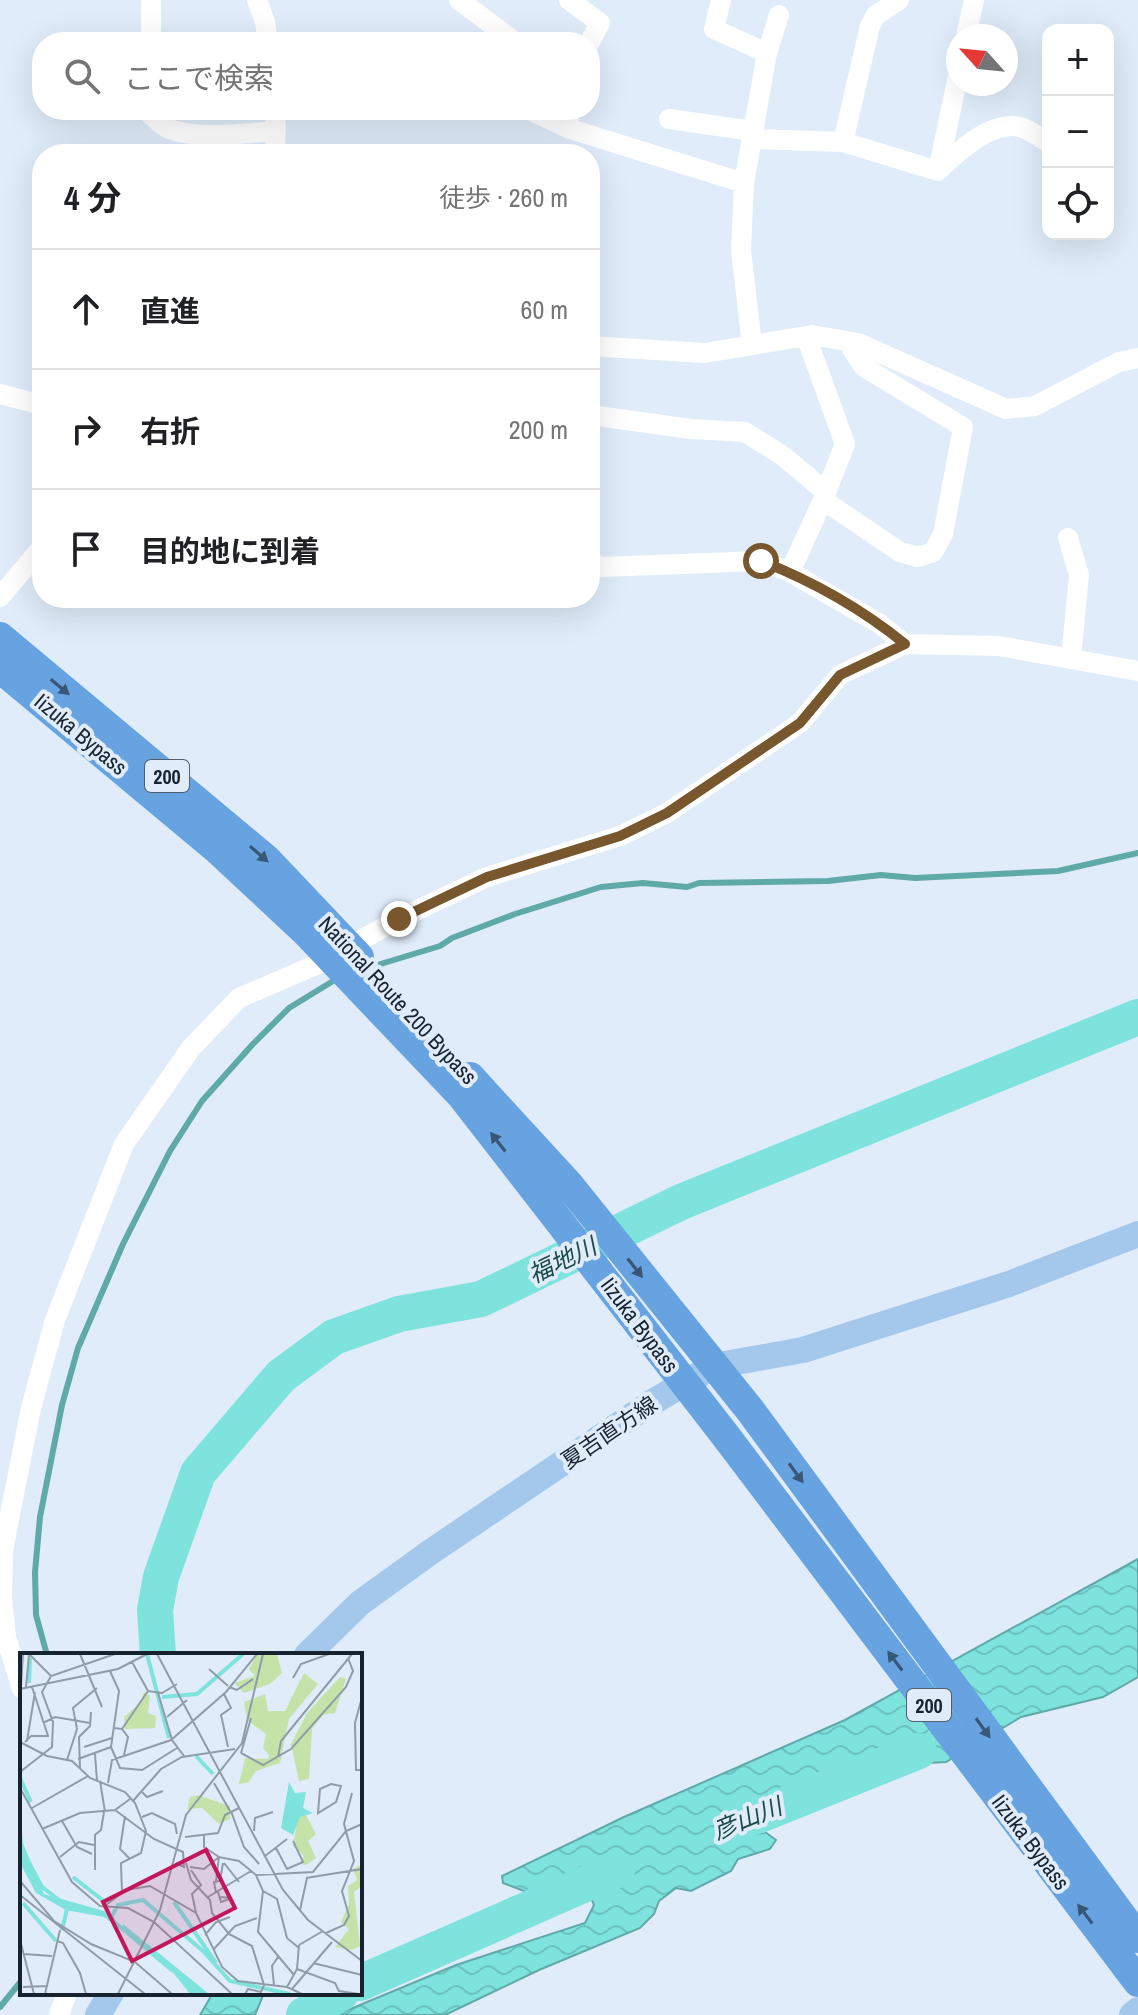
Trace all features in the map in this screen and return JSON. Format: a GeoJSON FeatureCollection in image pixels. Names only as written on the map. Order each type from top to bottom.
{"type":"FeatureCollection","features":[{"type":"Feature","properties":{"kind":"highway","name":"National Route 200 Bypass"},"geometry":{"type":"LineString","coordinates":[[0,637],[267,860],[316,927],[393,1007],[558,1194],[673,1317],[750,1410],[1138,1938]]}},
{"type":"Feature","properties":{"kind":"highway","name":"Iizuka Bypass"},"geometry":{"type":"LineString","coordinates":[[0,668],[217,849],[316,927]]}},
{"type":"Feature","properties":{"kind":"highway","name":"Iizuka Bypass"},"geometry":{"type":"LineString","coordinates":[[558,1194],[644,1330],[1135,1979]]}},
{"type":"Feature","properties":{"kind":"main road","name":"夏吉直方線"},"geometry":{"type":"LineString","coordinates":[[309,1653],[360,1603],[432,1551],[683,1383],[714,1366],[803,1350],[1009,1284],[1138,1234]]}},
{"type":"Feature","properties":{"kind":"main road"},"geometry":{"type":"LineString","coordinates":[[98,2015],[110,1995]]}},
{"type":"Feature","properties":{"kind":"main road"},"geometry":{"type":"LineString","coordinates":[[1132,2015],[1138,2010]]}},
{"type":"Feature","properties":{"kind":"street"},"geometry":{"type":"LineString","coordinates":[[151,0],[151,32]]}},
{"type":"Feature","properties":{"kind":"street"},"geometry":{"type":"LineString","coordinates":[[257,0],[266,32]]}},
{"type":"Feature","properties":{"kind":"street"},"geometry":{"type":"LineString","coordinates":[[459,0],[502,32]]}},
{"type":"Feature","properties":{"kind":"street"},"geometry":{"type":"LineString","coordinates":[[569,0],[600,23],[595,32]]}},
{"type":"Feature","properties":{"kind":"street"},"geometry":{"type":"LineString","coordinates":[[721,0],[714,29],[767,53]]}},
{"type":"Feature","properties":{"kind":"street"},"geometry":{"type":"LineString","coordinates":[[843,142],[870,26],[876,15],[899,0]]}},
{"type":"Feature","properties":{"kind":"street"},"geometry":{"type":"LineString","coordinates":[[969,24],[974,0]]}},
{"type":"Feature","properties":{"kind":"street"},"geometry":{"type":"LineString","coordinates":[[752,345],[741,250],[744,183],[767,53],[779,15]]}},
{"type":"Feature","properties":{"kind":"street"},"geometry":{"type":"LineString","coordinates":[[938,171],[954,96]]}},
{"type":"Feature","properties":{"kind":"street"},"geometry":{"type":"LineString","coordinates":[[669,119],[752,135],[843,142],[938,171]]}},
{"type":"Feature","properties":{"kind":"street"},"geometry":{"type":"LineString","coordinates":[[158,120],[164,127],[199,135],[276,131]]}},
{"type":"Feature","properties":{"kind":"street"},"geometry":{"type":"LineString","coordinates":[[275,144],[276,120]]}},
{"type":"Feature","properties":{"kind":"street"},"geometry":{"type":"LineString","coordinates":[[572,120],[744,183]]}},
{"type":"Feature","properties":{"kind":"street"},"geometry":{"type":"LineString","coordinates":[[938,171],[964,145],[1004,126],[1021,127],[1042,139]]}},
{"type":"Feature","properties":{"kind":"street"},"geometry":{"type":"LineString","coordinates":[[790,572],[845,444],[806,336]]}},
{"type":"Feature","properties":{"kind":"street"},"geometry":{"type":"LineString","coordinates":[[600,347],[705,353],[806,336],[847,341],[858,343],[1006,409],[1035,406],[1119,362],[1138,358]]}},
{"type":"Feature","properties":{"kind":"street"},"geometry":{"type":"LineString","coordinates":[[600,416],[691,429],[745,432],[783,456],[825,496],[900,552],[918,557],[933,552],[943,534],[963,427],[864,367],[847,341]]}},
{"type":"Feature","properties":{"kind":"street"},"geometry":{"type":"LineString","coordinates":[[0,394],[32,402]]}},
{"type":"Feature","properties":{"kind":"street"},"geometry":{"type":"LineString","coordinates":[[1068,538],[1079,575],[1071,659]]}},
{"type":"Feature","properties":{"kind":"street"},"geometry":{"type":"LineString","coordinates":[[0,597],[32,559]]}},
{"type":"Feature","properties":{"kind":"street"},"geometry":{"type":"LineString","coordinates":[[600,566],[761,561],[790,572],[880,624],[905,644]]}},
{"type":"Feature","properties":{"kind":"street"},"geometry":{"type":"LineString","coordinates":[[20,1684],[3,1637],[3,1550],[31,1408],[55,1320],[124,1144],[191,1048],[239,998],[318,964],[399,919],[487,877],[620,836],[667,813],[800,723],[840,675],[905,644],[999,646],[1138,671]]}},
{"type":"Feature","properties":{"kind":"street"},"geometry":{"type":"LineString","coordinates":[[59,2015],[66,1995]]}},
{"type":"Feature","properties":{"kind":"water"},"geometry":{"type":"Polygon","coordinates":[[[1138,1559],[1138,1677],[1103,1697],[1021,1717],[946,1762],[908,1764],[886,1772],[863,1767],[739,1827],[741,1835],[765,1832],[776,1840],[770,1849],[738,1859],[731,1871],[691,1891],[676,1888],[659,1901],[654,1914],[640,1928],[539,1970],[445,2015],[336,2015],[456,1965],[585,1923],[594,1905],[584,1889],[553,1891],[537,1896],[503,1883],[502,1876],[624,1817],[845,1720],[1138,1559]]]}},
{"type":"Feature","properties":{"kind":"water"},"geometry":{"type":"Polygon","coordinates":[[[212,1995],[263,1995],[255,2015],[200,2015],[212,1995]]]}},
{"type":"Feature","properties":{"kind":"waterway"},"geometry":{"type":"LineString","coordinates":[[364,969],[440,946],[452,938],[515,914],[601,887],[643,883],[687,887],[699,883],[828,881],[881,875],[915,878],[1058,871],[1138,853]]}},
{"type":"Feature","properties":{"kind":"waterway"},"geometry":{"type":"LineString","coordinates":[[46,1653],[36,1615],[35,1572],[40,1517],[62,1405],[78,1348],[123,1244],[170,1151],[202,1101],[289,1008],[338,978]]}},
{"type":"Feature","properties":{"kind":"waterway","name":"福地川"},"geometry":{"type":"LineString","coordinates":[[158,1653],[155,1610],[161,1577],[198,1473],[281,1376],[334,1337],[399,1314],[481,1299],[681,1202],[1138,1017]]}},
{"type":"Feature","properties":{"kind":"waterway","name":"彦山川"},"geometry":{"type":"LineString","coordinates":[[747,1820],[919,1751]]}},
{"type":"Feature","properties":{"kind":"waterway","name":"彦山川"},"geometry":{"type":"LineString","coordinates":[[362,1982],[617,1870]]}},
{"type":"Feature","properties":{"kind":"waterway"},"geometry":{"type":"LineString","coordinates":[[0,2007],[20,1982]]}},
{"type":"Feature","properties":{"kind":"waterway","name":"彦山川"},"geometry":{"type":"LineString","coordinates":[[304,2015],[338,1995]]}},
{"type":"Feature","properties":{"kind":"route"},"geometry":{"type":"LineString","coordinates":[[399,919],[487,877],[620,836],[667,813],[800,723],[840,675],[905,644],[880,624],[790,572],[761,561]]}}]}
